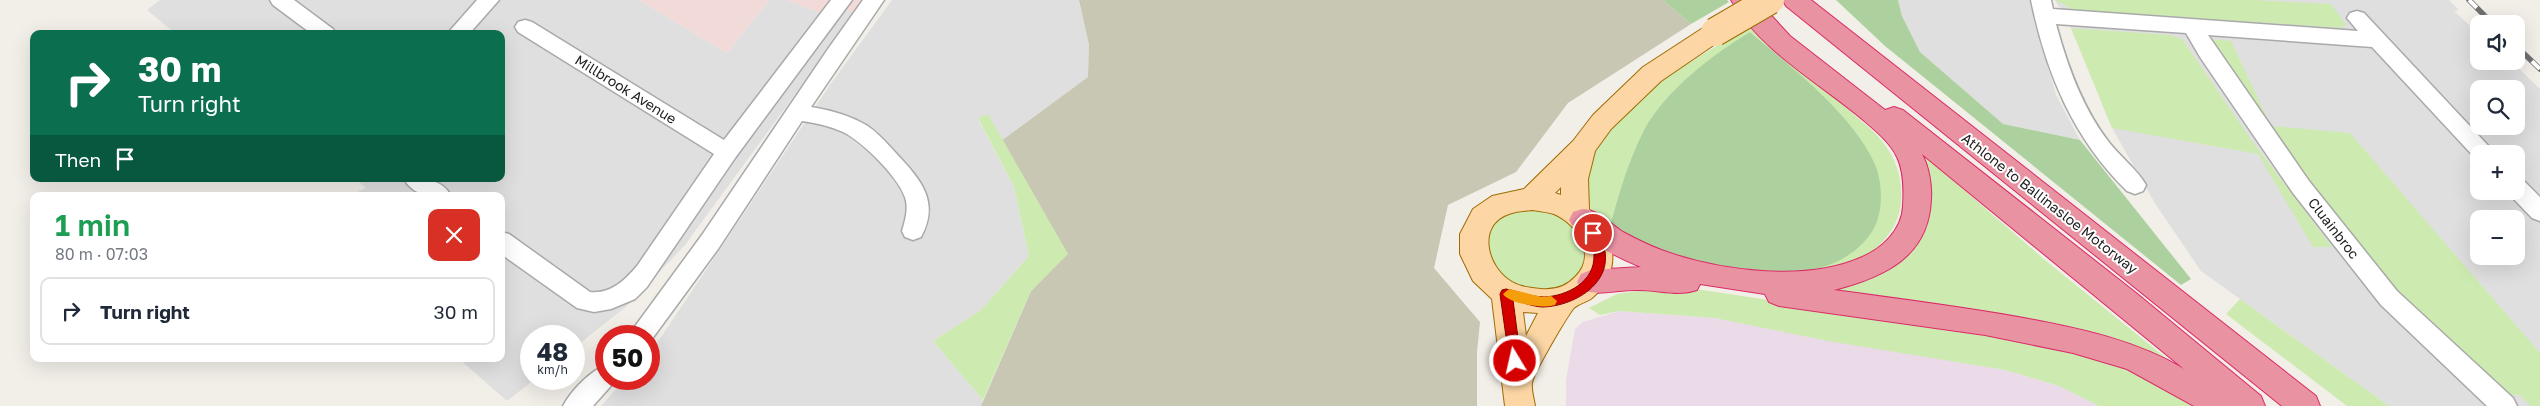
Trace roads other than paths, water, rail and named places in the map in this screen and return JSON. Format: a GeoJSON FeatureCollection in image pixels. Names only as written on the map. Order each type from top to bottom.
{"type":"FeatureCollection","features":[{"type":"Feature","properties":{"kind":"highway"},"geometry":{"type":"LineString","coordinates":[[1579,216],[1629,251],[1670,265],[1724,276],[1768,282],[1804,282],[1842,276],[1893,253],[1911,234],[1920,210],[1912,160],[1905,147],[1887,127],[1780,42],[1743,0]]}},
{"type":"Feature","properties":{"kind":"highway","name":"Athlone to Ballinasloe Motorway"},"geometry":{"type":"LineString","coordinates":[[1748,0],[2126,302],[2250,406]]}},
{"type":"Feature","properties":{"kind":"highway","name":"Athlone to Ballinasloe Motorway"},"geometry":{"type":"LineString","coordinates":[[1795,0],[2305,406]]}},
{"type":"Feature","properties":{"kind":"highway"},"geometry":{"type":"LineString","coordinates":[[1591,282],[1636,278],[1665,279],[1984,324],[2049,335],[2105,348],[2135,359],[2165,373],[2222,406]]}},
{"type":"Feature","properties":{"kind":"main road"},"geometry":{"type":"LineString","coordinates":[[1532,199],[1582,148],[1602,122],[1652,74],[1715,32],[1770,0]]}},
{"type":"Feature","properties":{"kind":"main road"},"geometry":{"type":"LineString","coordinates":[[1579,216],[1574,179],[1582,148]]}},
{"type":"Feature","properties":{"kind":"main road"},"geometry":{"type":"LineString","coordinates":[[1532,199],[1562,206],[1579,216],[1593,233],[1600,252],[1598,268],[1591,282],[1574,295],[1564,299],[1542,302],[1506,294],[1484,274],[1474,257],[1473,235],[1477,225],[1490,210],[1512,201],[1532,199]]}},
{"type":"Feature","properties":{"kind":"main road"},"geometry":{"type":"LineString","coordinates":[[1506,294],[1519,394]]}},
{"type":"Feature","properties":{"kind":"main road"},"geometry":{"type":"LineString","coordinates":[[1519,394],[1546,326],[1564,299]]}},
{"type":"Feature","properties":{"kind":"street"},"geometry":{"type":"LineString","coordinates":[[280,0],[321,30]]}},
{"type":"Feature","properties":{"kind":"street"},"geometry":{"type":"LineString","coordinates":[[461,30],[489,0]]}},
{"type":"Feature","properties":{"kind":"street"},"geometry":{"type":"LineString","coordinates":[[505,244],[585,301],[595,303],[620,297],[636,285],[727,152],[842,0]]}},
{"type":"Feature","properties":{"kind":"street"},"geometry":{"type":"LineString","coordinates":[[648,325],[710,242],[835,54],[874,0]]}},
{"type":"Feature","properties":{"kind":"street"},"geometry":{"type":"LineString","coordinates":[[2135,185],[2104,153],[2084,123],[2060,71],[2043,8],[2193,27],[2378,40]]}},
{"type":"Feature","properties":{"kind":"street"},"geometry":{"type":"LineString","coordinates":[[2357,18],[2477,145]]}},
{"type":"Feature","properties":{"kind":"street","name":"Millbrook Avenue"},"geometry":{"type":"LineString","coordinates":[[524,27],[727,152]]}},
{"type":"Feature","properties":{"kind":"street","name":"Cluainbroc"},"geometry":{"type":"LineString","coordinates":[[2193,27],[2207,52],[2301,187],[2389,298],[2504,406]]}},
{"type":"Feature","properties":{"kind":"street"},"geometry":{"type":"LineString","coordinates":[[797,112],[838,122],[865,135],[909,181],[918,206],[919,219],[913,232]]}},
{"type":"Feature","properties":{"kind":"street"},"geometry":{"type":"LineString","coordinates":[[420,182],[434,192]]}},
{"type":"Feature","properties":{"kind":"street"},"geometry":{"type":"LineString","coordinates":[[2525,196],[2540,212]]}},
{"type":"Feature","properties":{"kind":"street"},"geometry":{"type":"LineString","coordinates":[[576,406],[595,387]]}},
{"type":"Feature","properties":{"kind":"railway"},"geometry":{"type":"LineString","coordinates":[[2469,0],[2484,15]]}},
{"type":"Feature","properties":{"kind":"railway"},"geometry":{"type":"LineString","coordinates":[[2525,55],[2540,69]]}}]}
